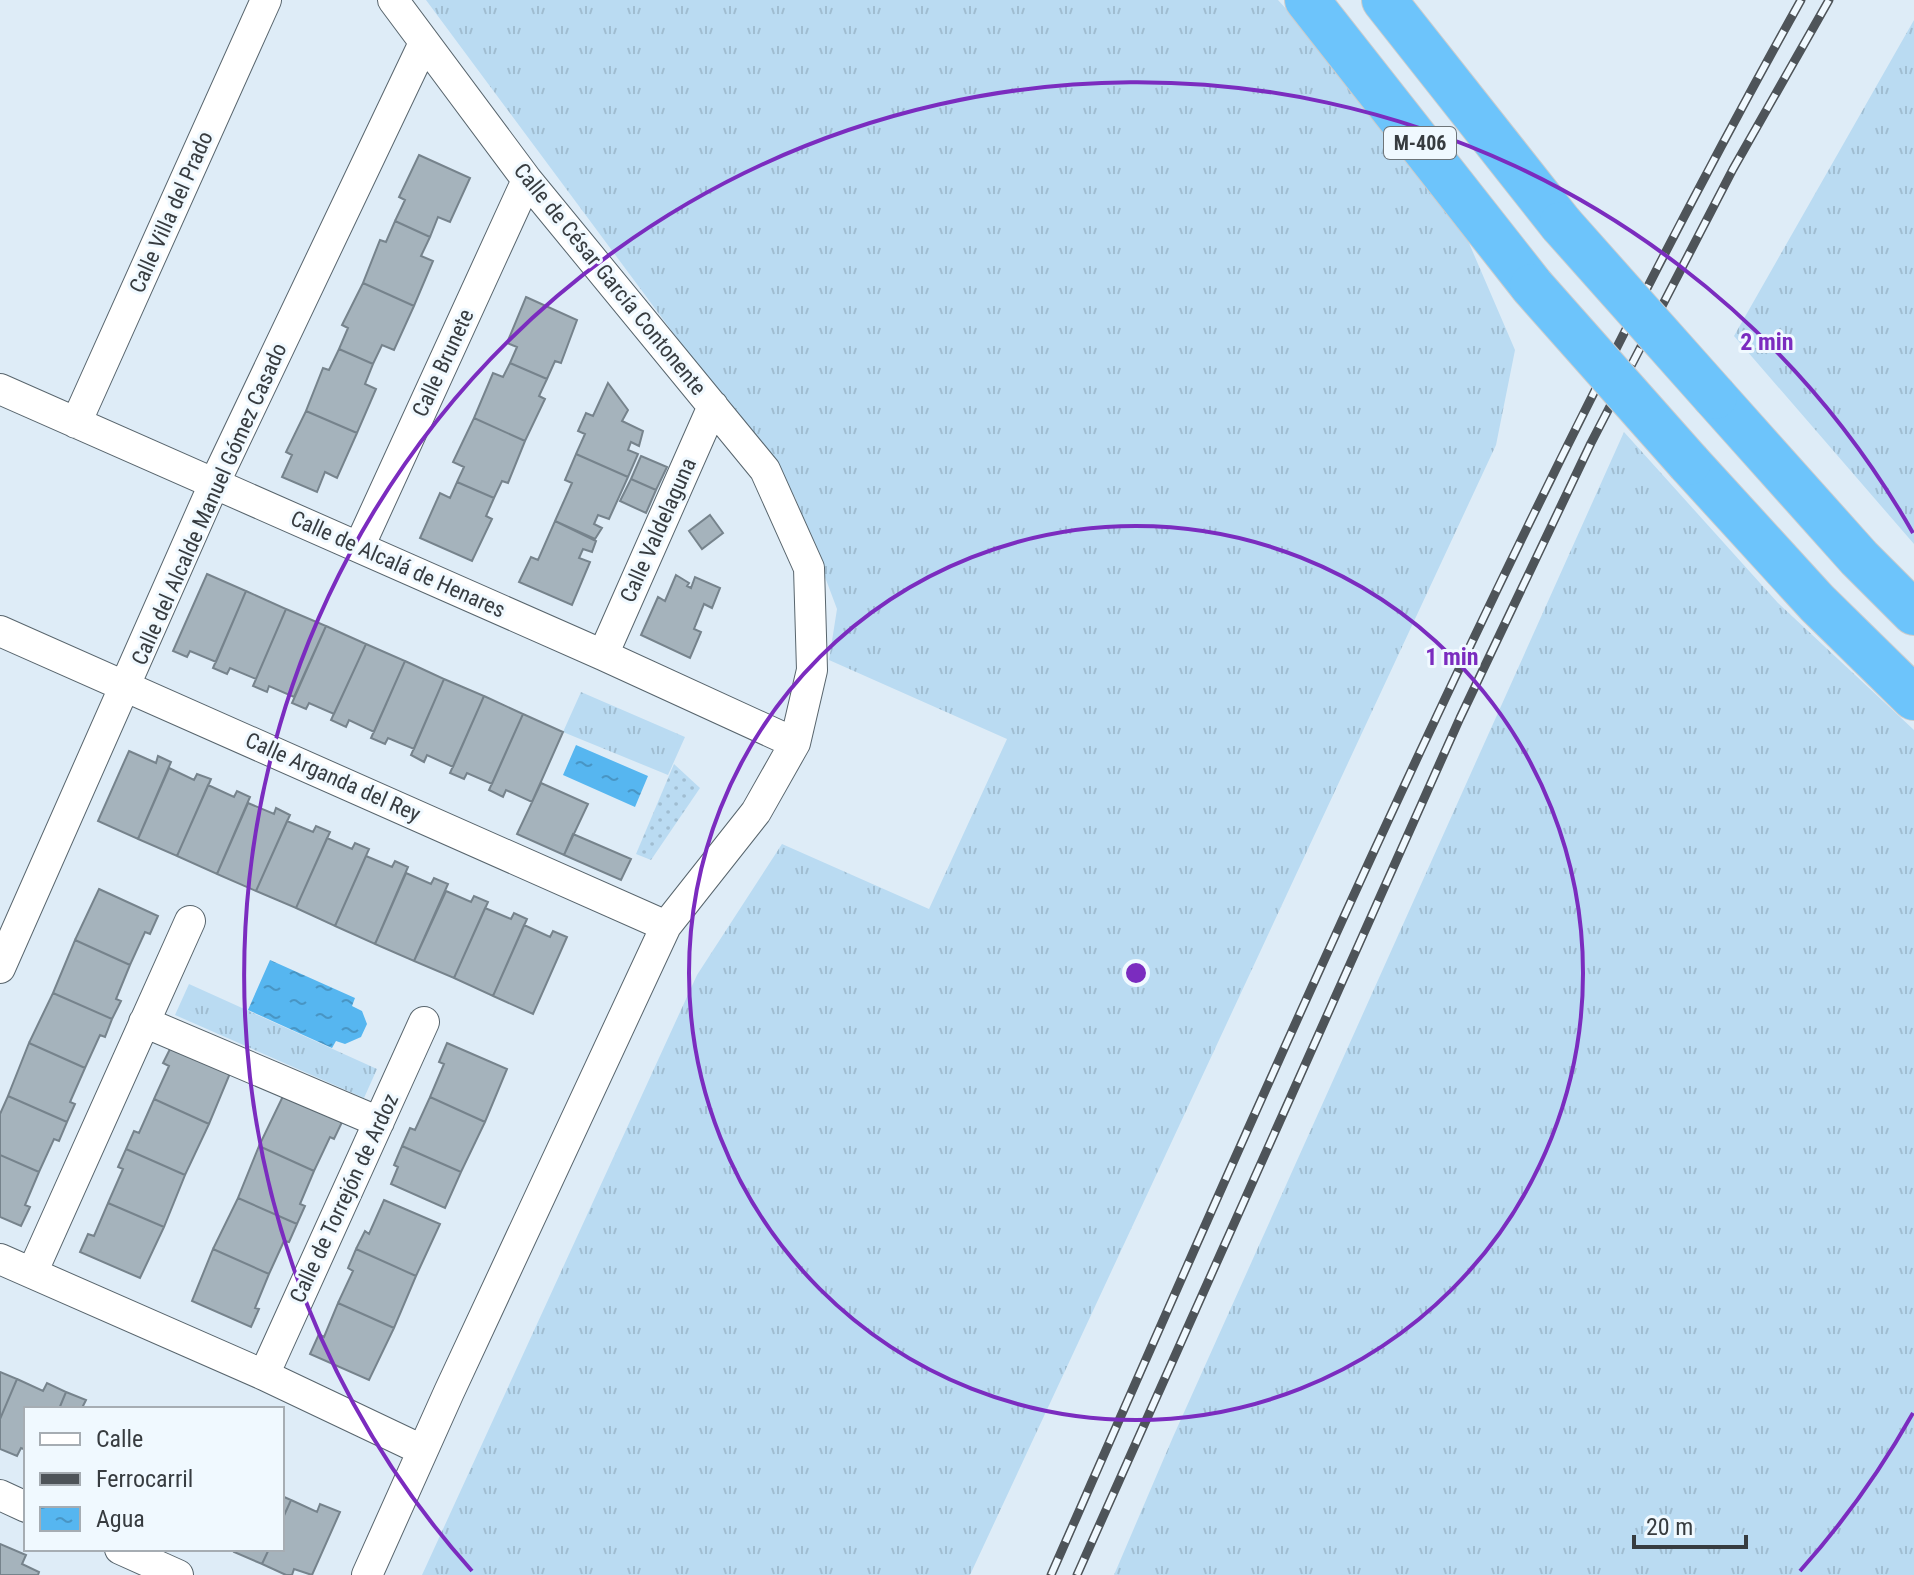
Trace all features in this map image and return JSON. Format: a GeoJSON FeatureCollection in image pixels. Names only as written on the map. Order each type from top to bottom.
{"type":"FeatureCollection","features":[{"type":"Feature","properties":{"kind":"highway","name":"M-406"},"geometry":{"type":"LineString","coordinates":[[1307,0],[1532,286],[1817,603],[1914,698]]}},
{"type":"Feature","properties":{"kind":"highway","name":"M-406"},"geometry":{"type":"LineString","coordinates":[[1384,0],[1561,224],[1859,558],[1914,613]]}},
{"type":"Feature","properties":{"kind":"street","name":"Calle Villa del Prado"},"geometry":{"type":"LineString","coordinates":[[76,423],[266,0]]}},
{"type":"Feature","properties":{"kind":"street","name":"Calle de César García Contonente"},"geometry":{"type":"LineString","coordinates":[[393,0],[527,180],[765,470],[809,568],[812,670],[795,743]]}},
{"type":"Feature","properties":{"kind":"street","name":"Calle del Alcalde Manuel Gómez Casado"},"geometry":{"type":"LineString","coordinates":[[0,968],[214,484],[424,43]]}},
{"type":"Feature","properties":{"kind":"street","name":"Calle Brunete"},"geometry":{"type":"LineString","coordinates":[[359,547],[527,180]]}},
{"type":"Feature","properties":{"kind":"street","name":"Calle de Alcalá de Henares"},"geometry":{"type":"LineString","coordinates":[[0,389],[795,743]]}},
{"type":"Feature","properties":{"kind":"street","name":"Calle Valdelaguna"},"geometry":{"type":"LineString","coordinates":[[603,655],[713,406]]}},
{"type":"Feature","properties":{"kind":"street","name":"Calle Arganda del Rey"},"geometry":{"type":"LineString","coordinates":[[0,631],[666,926]]}},
{"type":"Feature","properties":{"kind":"street"},"geometry":{"type":"LineString","coordinates":[[367,1575],[666,926],[756,812],[795,743]]}},
{"type":"Feature","properties":{"kind":"street"},"geometry":{"type":"LineString","coordinates":[[32,1273],[190,921]]}},
{"type":"Feature","properties":{"kind":"street"},"geometry":{"type":"LineString","coordinates":[[144,1022],[379,1122]]}},
{"type":"Feature","properties":{"kind":"street","name":"Calle de Torrejón de Ardoz"},"geometry":{"type":"LineString","coordinates":[[264,1375],[424,1022]]}},
{"type":"Feature","properties":{"kind":"street"},"geometry":{"type":"LineString","coordinates":[[0,1259],[264,1375],[422,1450]]}},
{"type":"Feature","properties":{"kind":"street"},"geometry":{"type":"LineString","coordinates":[[0,1495],[24,1506]]}},
{"type":"Feature","properties":{"kind":"street"},"geometry":{"type":"LineString","coordinates":[[124,1551],[178,1575]]}},
{"type":"Feature","properties":{"kind":"green space"},"geometry":{"type":"Polygon","coordinates":[[[426,0],[1278,0],[1441,178],[1515,350],[1496,445],[970,1575],[422,1575],[697,975],[782,844],[929,909],[1007,739],[829,660],[837,609],[795,497],[426,0]]]}},
{"type":"Feature","properties":{"kind":"green space"},"geometry":{"type":"Polygon","coordinates":[[[1914,20],[1914,544],[1734,336],[1914,20]]]}},
{"type":"Feature","properties":{"kind":"green space"},"geometry":{"type":"Polygon","coordinates":[[[1624,432],[1778,603],[1914,730],[1914,1575],[1114,1575],[1173,1437],[1624,432]]]}},
{"type":"Feature","properties":{"kind":"green space"},"geometry":{"type":"Polygon","coordinates":[[[581,692],[685,737],[668,775],[563,732],[581,692]]]}},
{"type":"Feature","properties":{"kind":"green space"},"geometry":{"type":"Polygon","coordinates":[[[674,764],[700,788],[651,860],[636,854],[674,764]]]}},
{"type":"Feature","properties":{"kind":"green space"},"geometry":{"type":"Polygon","coordinates":[[[189,984],[377,1069],[364,1098],[175,1015],[189,984]]]}},
{"type":"Feature","properties":{"kind":"water"},"geometry":{"type":"Polygon","coordinates":[[[576,745],[648,776],[635,807],[563,775],[576,745]]]}},
{"type":"Feature","properties":{"kind":"water"},"geometry":{"type":"Polygon","coordinates":[[[270,960],[355,998],[352,1006],[362,1011],[367,1024],[361,1037],[345,1044],[336,1041],[332,1048],[248,1010],[270,960]]]}},
{"type":"Feature","properties":{"kind":"building"},"geometry":{"type":"Polygon","coordinates":[[[419,155],[470,178],[450,222],[438,217],[430,237],[395,221],[405,200],[399,197],[419,155]]]}},
{"type":"Feature","properties":{"kind":"building"},"geometry":{"type":"Polygon","coordinates":[[[395,221],[430,237],[421,256],[433,261],[414,306],[363,283],[380,240],[386,242],[395,221]]]}},
{"type":"Feature","properties":{"kind":"building"},"geometry":{"type":"Polygon","coordinates":[[[363,283],[414,306],[394,350],[382,345],[373,364],[339,349],[348,328],[342,325],[363,283]]]}},
{"type":"Feature","properties":{"kind":"building"},"geometry":{"type":"Polygon","coordinates":[[[526,297],[577,320],[561,363],[555,361],[547,379],[510,363],[517,347],[507,343],[526,297]]]}},
{"type":"Feature","properties":{"kind":"building"},"geometry":{"type":"Polygon","coordinates":[[[339,349],[373,364],[365,384],[376,389],[357,433],[306,411],[323,368],[329,370],[339,349]]]}},
{"type":"Feature","properties":{"kind":"building"},"geometry":{"type":"Polygon","coordinates":[[[510,363],[547,379],[539,396],[545,399],[525,441],[474,418],[493,373],[503,377],[510,363]]]}},
{"type":"Feature","properties":{"kind":"building"},"geometry":{"type":"Polygon","coordinates":[[[608,383],[628,410],[622,421],[643,431],[639,446],[631,442],[628,450],[638,454],[628,477],[576,454],[585,434],[578,431],[586,413],[593,416],[608,383]]]}},
{"type":"Feature","properties":{"kind":"building"},"geometry":{"type":"Polygon","coordinates":[[[306,411],[357,433],[337,478],[325,472],[317,492],[282,477],[292,455],[286,452],[306,411]]]}},
{"type":"Feature","properties":{"kind":"building"},"geometry":{"type":"Polygon","coordinates":[[[474,418],[525,441],[508,483],[502,481],[494,498],[457,482],[464,467],[453,462],[474,418]]]}},
{"type":"Feature","properties":{"kind":"building"},"geometry":{"type":"Polygon","coordinates":[[[576,454],[628,477],[609,519],[598,515],[594,524],[602,528],[595,539],[555,521],[572,483],[565,480],[576,454]]]}},
{"type":"Feature","properties":{"kind":"building"},"geometry":{"type":"Polygon","coordinates":[[[641,456],[667,467],[656,490],[631,479],[641,456]]]}},
{"type":"Feature","properties":{"kind":"building"},"geometry":{"type":"Polygon","coordinates":[[[631,479],[656,490],[646,513],[620,501],[631,479]]]}},
{"type":"Feature","properties":{"kind":"building"},"geometry":{"type":"Polygon","coordinates":[[[457,482],[494,498],[486,516],[492,519],[472,561],[420,538],[440,493],[450,498],[457,482]]]}},
{"type":"Feature","properties":{"kind":"building"},"geometry":{"type":"Polygon","coordinates":[[[710,515],[723,533],[702,549],[689,531],[710,515]]]}},
{"type":"Feature","properties":{"kind":"building"},"geometry":{"type":"Polygon","coordinates":[[[555,521],[596,541],[592,552],[583,549],[579,558],[590,562],[572,605],[519,582],[531,557],[538,560],[555,521]]]}},
{"type":"Feature","properties":{"kind":"building"},"geometry":{"type":"Polygon","coordinates":[[[207,574],[246,591],[216,662],[190,651],[187,657],[173,651],[207,574]]]}},
{"type":"Feature","properties":{"kind":"building"},"geometry":{"type":"Polygon","coordinates":[[[676,575],[689,583],[687,586],[691,588],[695,577],[720,588],[712,608],[704,604],[694,629],[701,632],[690,658],[641,635],[658,597],[665,601],[676,575]]]}},
{"type":"Feature","properties":{"kind":"building"},"geometry":{"type":"Polygon","coordinates":[[[246,591],[286,609],[256,679],[230,668],[227,674],[213,668],[246,591]]]}},
{"type":"Feature","properties":{"kind":"building"},"geometry":{"type":"Polygon","coordinates":[[[286,609],[326,626],[294,697],[269,686],[267,692],[253,686],[286,609]]]}},
{"type":"Feature","properties":{"kind":"building"},"geometry":{"type":"Polygon","coordinates":[[[326,626],[366,644],[334,714],[309,703],[306,709],[292,703],[326,626]]]}},
{"type":"Feature","properties":{"kind":"building"},"geometry":{"type":"Polygon","coordinates":[[[366,644],[405,661],[374,732],[349,720],[346,727],[331,720],[366,644]]]}},
{"type":"Feature","properties":{"kind":"building"},"geometry":{"type":"Polygon","coordinates":[[[405,661],[444,679],[414,749],[388,738],[385,744],[371,738],[405,661]]]}},
{"type":"Feature","properties":{"kind":"building"},"geometry":{"type":"Polygon","coordinates":[[[444,679],[484,696],[453,767],[427,755],[424,762],[411,755],[444,679]]]}},
{"type":"Feature","properties":{"kind":"building"},"geometry":{"type":"Polygon","coordinates":[[[484,696],[523,714],[492,784],[467,773],[464,779],[450,773],[484,696]]]}},
{"type":"Feature","properties":{"kind":"building"},"geometry":{"type":"Polygon","coordinates":[[[523,714],[563,732],[532,802],[506,790],[503,797],[489,790],[523,714]]]}},
{"type":"Feature","properties":{"kind":"building"},"geometry":{"type":"Polygon","coordinates":[[[129,751],[156,763],[158,756],[171,762],[138,839],[98,821],[129,751]]]}},
{"type":"Feature","properties":{"kind":"building"},"geometry":{"type":"Polygon","coordinates":[[[169,768],[194,780],[197,774],[211,779],[177,856],[138,839],[169,768]]]}},
{"type":"Feature","properties":{"kind":"building"},"geometry":{"type":"Polygon","coordinates":[[[541,783],[588,804],[564,855],[517,834],[541,783]]]}},
{"type":"Feature","properties":{"kind":"building"},"geometry":{"type":"Polygon","coordinates":[[[208,785],[234,797],[237,791],[250,797],[217,874],[177,856],[208,785]]]}},
{"type":"Feature","properties":{"kind":"building"},"geometry":{"type":"Polygon","coordinates":[[[248,803],[274,814],[276,808],[290,815],[256,891],[217,874],[248,803]]]}},
{"type":"Feature","properties":{"kind":"building"},"geometry":{"type":"Polygon","coordinates":[[[287,821],[313,832],[316,826],[330,832],[296,908],[256,891],[287,821]]]}},
{"type":"Feature","properties":{"kind":"building"},"geometry":{"type":"Polygon","coordinates":[[[573,834],[631,859],[621,880],[564,855],[573,834]]]}},
{"type":"Feature","properties":{"kind":"building"},"geometry":{"type":"Polygon","coordinates":[[[327,838],[352,849],[355,843],[369,849],[335,926],[296,908],[327,838]]]}},
{"type":"Feature","properties":{"kind":"building"},"geometry":{"type":"Polygon","coordinates":[[[366,856],[392,867],[395,861],[408,867],[375,944],[335,926],[366,856]]]}},
{"type":"Feature","properties":{"kind":"building"},"geometry":{"type":"Polygon","coordinates":[[[406,873],[431,884],[434,878],[448,884],[414,961],[375,944],[406,873]]]}},
{"type":"Feature","properties":{"kind":"building"},"geometry":{"type":"Polygon","coordinates":[[[99,889],[158,916],[150,934],[145,932],[130,965],[75,940],[99,889]]]}},
{"type":"Feature","properties":{"kind":"building"},"geometry":{"type":"Polygon","coordinates":[[[446,891],[471,902],[474,896],[488,902],[454,978],[414,961],[446,891]]]}},
{"type":"Feature","properties":{"kind":"building"},"geometry":{"type":"Polygon","coordinates":[[[485,908],[511,919],[514,913],[527,919],[493,996],[454,978],[485,908]]]}},
{"type":"Feature","properties":{"kind":"building"},"geometry":{"type":"Polygon","coordinates":[[[524,925],[550,937],[553,931],[567,937],[533,1014],[493,996],[524,925]]]}},
{"type":"Feature","properties":{"kind":"building"},"geometry":{"type":"Polygon","coordinates":[[[75,940],[130,965],[116,999],[121,1001],[112,1019],[53,993],[75,940]]]}},
{"type":"Feature","properties":{"kind":"building"},"geometry":{"type":"Polygon","coordinates":[[[53,993],[112,1019],[105,1037],[100,1035],[85,1068],[29,1043],[53,993]]]}},
{"type":"Feature","properties":{"kind":"building"},"geometry":{"type":"Polygon","coordinates":[[[29,1043],[85,1068],[70,1102],[75,1104],[67,1122],[8,1096],[29,1043]]]}},
{"type":"Feature","properties":{"kind":"building"},"geometry":{"type":"Polygon","coordinates":[[[447,1043],[507,1069],[485,1122],[430,1097],[444,1064],[439,1062],[447,1043]]]}},
{"type":"Feature","properties":{"kind":"building"},"geometry":{"type":"Polygon","coordinates":[[[172,1045],[231,1071],[209,1124],[154,1099],[169,1066],[163,1063],[172,1045]]]}},
{"type":"Feature","properties":{"kind":"building"},"geometry":{"type":"Polygon","coordinates":[[[284,1094],[343,1120],[334,1139],[330,1137],[314,1171],[259,1146],[284,1094]]]}},
{"type":"Feature","properties":{"kind":"building"},"geometry":{"type":"Polygon","coordinates":[[[8,1096],[67,1122],[59,1141],[54,1139],[39,1172],[0,1155],[0,1114],[8,1096]]]}},
{"type":"Feature","properties":{"kind":"building"},"geometry":{"type":"Polygon","coordinates":[[[430,1097],[485,1122],[461,1172],[402,1146],[410,1128],[415,1130],[430,1097]]]}},
{"type":"Feature","properties":{"kind":"building"},"geometry":{"type":"Polygon","coordinates":[[[154,1099],[209,1124],[185,1175],[126,1149],[134,1131],[139,1133],[154,1099]]]}},
{"type":"Feature","properties":{"kind":"building"},"geometry":{"type":"Polygon","coordinates":[[[259,1146],[314,1171],[300,1204],[305,1206],[297,1224],[238,1198],[259,1146]]]}},
{"type":"Feature","properties":{"kind":"building"},"geometry":{"type":"Polygon","coordinates":[[[402,1146],[461,1172],[445,1208],[391,1184],[398,1167],[394,1165],[402,1146]]]}},
{"type":"Feature","properties":{"kind":"building"},"geometry":{"type":"Polygon","coordinates":[[[126,1149],[185,1175],[164,1227],[108,1203],[123,1169],[118,1167],[126,1149]]]}},
{"type":"Feature","properties":{"kind":"building"},"geometry":{"type":"Polygon","coordinates":[[[0,1155],[39,1172],[25,1205],[30,1207],[21,1226],[0,1217],[0,1155]]]}},
{"type":"Feature","properties":{"kind":"building"},"geometry":{"type":"Polygon","coordinates":[[[238,1198],[297,1224],[289,1242],[284,1241],[269,1274],[213,1249],[238,1198]]]}},
{"type":"Feature","properties":{"kind":"building"},"geometry":{"type":"Polygon","coordinates":[[[384,1200],[440,1224],[416,1276],[356,1249],[365,1231],[369,1234],[384,1200]]]}},
{"type":"Feature","properties":{"kind":"building"},"geometry":{"type":"Polygon","coordinates":[[[108,1203],[164,1227],[140,1278],[80,1252],[88,1234],[94,1236],[108,1203]]]}},
{"type":"Feature","properties":{"kind":"building"},"geometry":{"type":"Polygon","coordinates":[[[213,1249],[269,1274],[251,1327],[192,1301],[213,1249]]]}},
{"type":"Feature","properties":{"kind":"building"},"geometry":{"type":"Polygon","coordinates":[[[356,1249],[416,1276],[394,1328],[338,1303],[353,1271],[348,1268],[356,1249]]]}},
{"type":"Feature","properties":{"kind":"building"},"geometry":{"type":"Polygon","coordinates":[[[338,1303],[394,1328],[369,1380],[310,1354],[319,1334],[324,1337],[338,1303]]]}},
{"type":"Feature","properties":{"kind":"building"},"geometry":{"type":"Polygon","coordinates":[[[0,1372],[17,1379],[0,1419],[0,1372]]]}},
{"type":"Feature","properties":{"kind":"building"},"geometry":{"type":"Polygon","coordinates":[[[17,1379],[43,1391],[47,1383],[66,1392],[60,1407],[24,1407],[24,1449],[21,1448],[17,1456],[0,1449],[0,1419],[17,1379]]]}},
{"type":"Feature","properties":{"kind":"building"},"geometry":{"type":"Polygon","coordinates":[[[66,1392],[86,1400],[82,1407],[60,1407],[66,1392]]]}},
{"type":"Feature","properties":{"kind":"building"},"geometry":{"type":"Polygon","coordinates":[[[284,1497],[291,1500],[284,1516],[284,1497]]]}},
{"type":"Feature","properties":{"kind":"building"},"geometry":{"type":"Polygon","coordinates":[[[291,1500],[317,1512],[320,1504],[340,1512],[312,1575],[294,1569],[292,1575],[286,1575],[262,1564],[268,1551],[284,1551],[284,1516],[291,1500]]]}},
{"type":"Feature","properties":{"kind":"building"},"geometry":{"type":"Polygon","coordinates":[[[0,1544],[26,1555],[22,1564],[39,1572],[38,1575],[0,1575],[0,1544]]]}},
{"type":"Feature","properties":{"kind":"building"},"geometry":{"type":"Polygon","coordinates":[[[234,1551],[268,1551],[262,1564],[234,1551]]]}},
{"type":"Feature","properties":{"kind":"railway"},"geometry":{"type":"LineString","coordinates":[[1051,1575],[1317,977],[1501,581],[1697,192],[1801,0]]}},
{"type":"Feature","properties":{"kind":"railway"},"geometry":{"type":"LineString","coordinates":[[1077,1575],[1460,718],[1591,443],[1733,169],[1829,0]]}}]}
